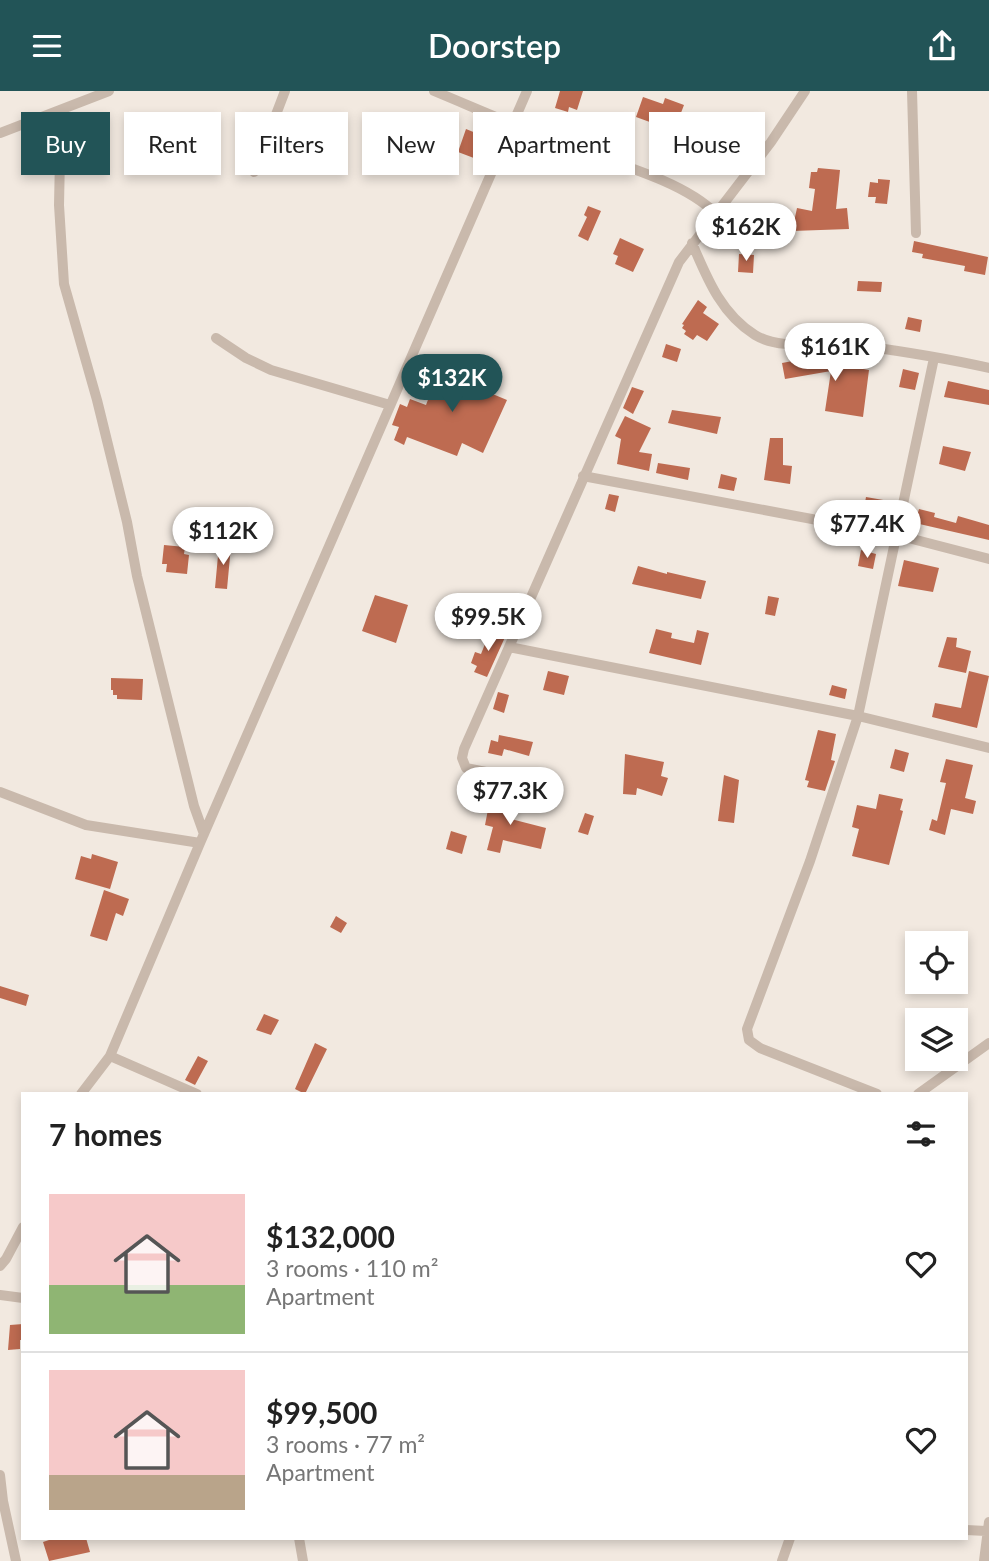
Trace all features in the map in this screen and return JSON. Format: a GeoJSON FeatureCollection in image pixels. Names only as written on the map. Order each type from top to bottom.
{"type":"FeatureCollection","features":[{"type":"Feature","properties":{"kind":"street"},"geometry":{"type":"LineString","coordinates":[[0,133],[109,91]]}},
{"type":"Feature","properties":{"kind":"street"},"geometry":{"type":"LineString","coordinates":[[277,112],[285,91]]}},
{"type":"Feature","properties":{"kind":"street"},"geometry":{"type":"LineString","coordinates":[[434,91],[485,112]]}},
{"type":"Feature","properties":{"kind":"street"},"geometry":{"type":"LineString","coordinates":[[519,112],[527,91]]}},
{"type":"Feature","properties":{"kind":"street"},"geometry":{"type":"LineString","coordinates":[[546,783],[466,768],[463,762],[464,749],[679,262],[771,142],[806,91]]}},
{"type":"Feature","properties":{"kind":"street"},"geometry":{"type":"LineString","coordinates":[[912,91],[916,233]]}},
{"type":"Feature","properties":{"kind":"street"},"geometry":{"type":"LineString","coordinates":[[61,110],[59,205],[64,284],[97,400],[127,522],[137,576],[202,838]]}},
{"type":"Feature","properties":{"kind":"street"},"geometry":{"type":"LineString","coordinates":[[635,171],[670,184],[702,201],[716,215]]}},
{"type":"Feature","properties":{"kind":"street"},"geometry":{"type":"LineString","coordinates":[[83,1092],[110,1056],[202,838],[491,175]]}},
{"type":"Feature","properties":{"kind":"street"},"geometry":{"type":"LineString","coordinates":[[692,243],[718,299],[732,318],[757,336],[779,343],[855,344],[989,368]]}},
{"type":"Feature","properties":{"kind":"street"},"geometry":{"type":"LineString","coordinates":[[216,338],[246,358],[271,370],[390,405]]}},
{"type":"Feature","properties":{"kind":"street"},"geometry":{"type":"LineString","coordinates":[[872,1092],[760,1048],[749,1040],[747,1029],[810,861],[858,716],[934,358]]}},
{"type":"Feature","properties":{"kind":"street"},"geometry":{"type":"LineString","coordinates":[[583,475],[897,535],[989,559]]}},
{"type":"Feature","properties":{"kind":"street"},"geometry":{"type":"LineString","coordinates":[[509,647],[858,716],[989,748]]}},
{"type":"Feature","properties":{"kind":"street"},"geometry":{"type":"LineString","coordinates":[[0,792],[86,825],[202,838]]}},
{"type":"Feature","properties":{"kind":"street"},"geometry":{"type":"LineString","coordinates":[[921,1092],[989,1043]]}},
{"type":"Feature","properties":{"kind":"street"},"geometry":{"type":"LineString","coordinates":[[110,1056],[192,1092]]}},
{"type":"Feature","properties":{"kind":"street"},"geometry":{"type":"LineString","coordinates":[[0,1266],[21,1231]]}},
{"type":"Feature","properties":{"kind":"street"},"geometry":{"type":"LineString","coordinates":[[0,1295],[21,1298]]}},
{"type":"Feature","properties":{"kind":"street"},"geometry":{"type":"LineString","coordinates":[[0,1475],[16,1561]]}},
{"type":"Feature","properties":{"kind":"street"},"geometry":{"type":"LineString","coordinates":[[968,1530],[988,1527],[984,1561]]}},
{"type":"Feature","properties":{"kind":"street"},"geometry":{"type":"LineString","coordinates":[[299,1540],[303,1561]]}},
{"type":"Feature","properties":{"kind":"street"},"geometry":{"type":"LineString","coordinates":[[782,1561],[789,1540]]}},
{"type":"Feature","properties":{"kind":"building"},"geometry":{"type":"Polygon","coordinates":[[[560,91],[583,91],[577,110],[569,107],[568,112],[555,108],[560,91]]]}},
{"type":"Feature","properties":{"kind":"building"},"geometry":{"type":"Polygon","coordinates":[[[643,97],[663,104],[665,98],[684,105],[681,112],[649,112],[649,122],[636,117],[643,97]]]}},
{"type":"Feature","properties":{"kind":"building"},"geometry":{"type":"Polygon","coordinates":[[[466,129],[473,132],[473,158],[459,152],[466,129]]]}},
{"type":"Feature","properties":{"kind":"building"},"geometry":{"type":"Polygon","coordinates":[[[818,168],[840,170],[836,209],[847,208],[849,229],[792,231],[797,208],[812,211],[815,189],[809,188],[811,172],[817,172],[818,168]]]}},
{"type":"Feature","properties":{"kind":"building"},"geometry":{"type":"Polygon","coordinates":[[[878,179],[890,180],[887,204],[875,203],[876,197],[868,197],[870,182],[878,183],[878,179]]]}},
{"type":"Feature","properties":{"kind":"building"},"geometry":{"type":"Polygon","coordinates":[[[588,206],[601,211],[588,241],[578,236],[587,217],[584,215],[588,206]]]}},
{"type":"Feature","properties":{"kind":"building"},"geometry":{"type":"Polygon","coordinates":[[[620,238],[644,249],[633,272],[615,264],[618,256],[613,254],[620,238]]]}},
{"type":"Feature","properties":{"kind":"building"},"geometry":{"type":"Polygon","coordinates":[[[914,241],[988,257],[985,275],[964,271],[965,266],[922,258],[923,254],[912,252],[914,241]]]}},
{"type":"Feature","properties":{"kind":"building"},"geometry":{"type":"Polygon","coordinates":[[[739,254],[754,255],[753,273],[738,272],[739,254]]]}},
{"type":"Feature","properties":{"kind":"building"},"geometry":{"type":"Polygon","coordinates":[[[858,281],[882,282],[881,292],[857,291],[858,281]]]}},
{"type":"Feature","properties":{"kind":"building"},"geometry":{"type":"Polygon","coordinates":[[[698,300],[707,307],[703,313],[719,324],[707,341],[697,335],[693,340],[684,334],[686,331],[682,328],[698,300]]]}},
{"type":"Feature","properties":{"kind":"building"},"geometry":{"type":"Polygon","coordinates":[[[908,317],[922,320],[920,332],[905,329],[908,317]]]}},
{"type":"Feature","properties":{"kind":"building"},"geometry":{"type":"Polygon","coordinates":[[[666,344],[681,349],[677,362],[662,357],[666,344]]]}},
{"type":"Feature","properties":{"kind":"building"},"geometry":{"type":"Polygon","coordinates":[[[819,356],[819,359],[869,370],[863,417],[825,411],[831,371],[785,379],[782,363],[819,356]]]}},
{"type":"Feature","properties":{"kind":"building"},"geometry":{"type":"Polygon","coordinates":[[[442,363],[487,381],[483,390],[507,400],[483,453],[462,443],[457,456],[407,437],[404,445],[394,440],[399,427],[392,425],[400,404],[407,407],[410,399],[426,405],[442,363]]]}},
{"type":"Feature","properties":{"kind":"building"},"geometry":{"type":"Polygon","coordinates":[[[903,369],[919,373],[915,390],[899,387],[903,369]]]}},
{"type":"Feature","properties":{"kind":"building"},"geometry":{"type":"Polygon","coordinates":[[[948,381],[989,390],[989,405],[944,397],[948,381]]]}},
{"type":"Feature","properties":{"kind":"building"},"geometry":{"type":"Polygon","coordinates":[[[632,387],[644,391],[633,414],[623,408],[632,387]]]}},
{"type":"Feature","properties":{"kind":"building"},"geometry":{"type":"Polygon","coordinates":[[[672,410],[721,417],[717,434],[668,423],[672,410]]]}},
{"type":"Feature","properties":{"kind":"building"},"geometry":{"type":"Polygon","coordinates":[[[625,416],[651,428],[639,452],[652,454],[649,471],[617,464],[621,439],[615,436],[625,416]]]}},
{"type":"Feature","properties":{"kind":"building"},"geometry":{"type":"Polygon","coordinates":[[[770,438],[783,438],[783,465],[792,466],[790,484],[764,480],[770,438]]]}},
{"type":"Feature","properties":{"kind":"building"},"geometry":{"type":"Polygon","coordinates":[[[943,446],[971,452],[965,471],[939,464],[943,446]]]}},
{"type":"Feature","properties":{"kind":"building"},"geometry":{"type":"Polygon","coordinates":[[[658,463],[690,468],[688,480],[656,473],[658,463]]]}},
{"type":"Feature","properties":{"kind":"building"},"geometry":{"type":"Polygon","coordinates":[[[721,474],[737,478],[734,491],[718,488],[721,474]]]}},
{"type":"Feature","properties":{"kind":"building"},"geometry":{"type":"Polygon","coordinates":[[[609,494],[619,496],[615,512],[605,509],[609,494]]]}},
{"type":"Feature","properties":{"kind":"building"},"geometry":{"type":"Polygon","coordinates":[[[866,497],[889,501],[885,518],[863,513],[866,497]]]}},
{"type":"Feature","properties":{"kind":"building"},"geometry":{"type":"Polygon","coordinates":[[[919,509],[935,513],[934,517],[956,523],[958,516],[989,525],[989,540],[915,523],[919,509]]]}},
{"type":"Feature","properties":{"kind":"building"},"geometry":{"type":"Polygon","coordinates":[[[164,545],[185,547],[184,554],[189,555],[187,574],[166,572],[167,564],[162,564],[164,545]]]}},
{"type":"Feature","properties":{"kind":"building"},"geometry":{"type":"Polygon","coordinates":[[[219,545],[231,546],[227,589],[215,588],[219,545]]]}},
{"type":"Feature","properties":{"kind":"building"},"geometry":{"type":"Polygon","coordinates":[[[861,550],[876,554],[873,569],[858,566],[861,550]]]}},
{"type":"Feature","properties":{"kind":"building"},"geometry":{"type":"Polygon","coordinates":[[[904,560],[939,568],[933,592],[898,586],[904,560]]]}},
{"type":"Feature","properties":{"kind":"building"},"geometry":{"type":"Polygon","coordinates":[[[638,566],[706,581],[701,599],[632,584],[638,566]]]}},
{"type":"Feature","properties":{"kind":"building"},"geometry":{"type":"Polygon","coordinates":[[[375,595],[408,605],[396,643],[362,631],[375,595]]]}},
{"type":"Feature","properties":{"kind":"building"},"geometry":{"type":"Polygon","coordinates":[[[768,596],[779,598],[775,616],[765,614],[768,596]]]}},
{"type":"Feature","properties":{"kind":"building"},"geometry":{"type":"Polygon","coordinates":[[[491,629],[506,635],[487,677],[474,672],[477,666],[471,663],[475,652],[481,654],[491,629]]]}},
{"type":"Feature","properties":{"kind":"building"},"geometry":{"type":"Polygon","coordinates":[[[656,629],[672,633],[671,638],[694,643],[697,630],[709,633],[701,665],[649,653],[656,629]]]}},
{"type":"Feature","properties":{"kind":"building"},"geometry":{"type":"Polygon","coordinates":[[[947,637],[957,638],[956,647],[971,651],[966,673],[938,667],[947,637]]]}},
{"type":"Feature","properties":{"kind":"building"},"geometry":{"type":"Polygon","coordinates":[[[548,671],[569,676],[564,695],[543,690],[548,671]]]}},
{"type":"Feature","properties":{"kind":"building"},"geometry":{"type":"Polygon","coordinates":[[[969,671],[989,676],[977,728],[932,717],[935,703],[961,708],[969,671]]]}},
{"type":"Feature","properties":{"kind":"building"},"geometry":{"type":"Polygon","coordinates":[[[111,678],[143,679],[142,700],[117,699],[117,695],[113,695],[111,690],[111,678]]]}},
{"type":"Feature","properties":{"kind":"building"},"geometry":{"type":"Polygon","coordinates":[[[832,685],[847,689],[845,699],[829,695],[832,685]]]}},
{"type":"Feature","properties":{"kind":"building"},"geometry":{"type":"Polygon","coordinates":[[[498,692],[509,695],[504,713],[493,709],[498,692]]]}},
{"type":"Feature","properties":{"kind":"building"},"geometry":{"type":"Polygon","coordinates":[[[818,730],[836,734],[831,760],[835,761],[825,791],[807,787],[809,781],[805,780],[818,730]]]}},
{"type":"Feature","properties":{"kind":"building"},"geometry":{"type":"Polygon","coordinates":[[[499,735],[533,742],[529,756],[504,749],[502,756],[488,753],[491,740],[498,742],[499,735]]]}},
{"type":"Feature","properties":{"kind":"building"},"geometry":{"type":"Polygon","coordinates":[[[895,749],[909,753],[904,772],[890,768],[895,749]]]}},
{"type":"Feature","properties":{"kind":"building"},"geometry":{"type":"Polygon","coordinates":[[[625,754],[664,762],[661,776],[668,778],[662,796],[637,788],[636,795],[623,794],[625,754]]]}},
{"type":"Feature","properties":{"kind":"building"},"geometry":{"type":"Polygon","coordinates":[[[946,759],[973,765],[965,798],[976,801],[973,814],[951,809],[945,835],[929,830],[932,819],[937,821],[946,783],[940,782],[946,759]]]}},
{"type":"Feature","properties":{"kind":"building"},"geometry":{"type":"Polygon","coordinates":[[[724,775],[739,780],[734,823],[718,821],[724,775]]]}},
{"type":"Feature","properties":{"kind":"building"},"geometry":{"type":"Polygon","coordinates":[[[491,794],[514,804],[511,819],[546,828],[541,849],[503,840],[500,853],[487,850],[493,827],[485,825],[491,794]]]}},
{"type":"Feature","properties":{"kind":"building"},"geometry":{"type":"Polygon","coordinates":[[[879,794],[903,799],[900,810],[903,811],[889,865],[852,856],[859,829],[852,827],[857,805],[876,809],[879,794]]]}},
{"type":"Feature","properties":{"kind":"building"},"geometry":{"type":"Polygon","coordinates":[[[585,813],[594,816],[588,835],[578,832],[585,813]]]}},
{"type":"Feature","properties":{"kind":"building"},"geometry":{"type":"Polygon","coordinates":[[[451,831],[467,836],[462,854],[446,849],[451,831]]]}},
{"type":"Feature","properties":{"kind":"building"},"geometry":{"type":"Polygon","coordinates":[[[92,854],[118,862],[110,889],[75,879],[81,856],[91,859],[92,854]]]}},
{"type":"Feature","properties":{"kind":"building"},"geometry":{"type":"Polygon","coordinates":[[[104,890],[129,899],[123,916],[116,913],[107,941],[90,936],[104,890]]]}},
{"type":"Feature","properties":{"kind":"building"},"geometry":{"type":"Polygon","coordinates":[[[336,916],[347,923],[341,933],[330,927],[336,916]]]}},
{"type":"Feature","properties":{"kind":"building"},"geometry":{"type":"Polygon","coordinates":[[[0,986],[29,995],[26,1006],[0,998],[0,986]]]}},
{"type":"Feature","properties":{"kind":"building"},"geometry":{"type":"Polygon","coordinates":[[[264,1014],[279,1020],[271,1035],[256,1030],[264,1014]]]}},
{"type":"Feature","properties":{"kind":"building"},"geometry":{"type":"Polygon","coordinates":[[[315,1043],[327,1049],[306,1092],[295,1089],[315,1043]]]}},
{"type":"Feature","properties":{"kind":"building"},"geometry":{"type":"Polygon","coordinates":[[[198,1056],[208,1061],[195,1085],[185,1080],[198,1056]]]}},
{"type":"Feature","properties":{"kind":"building"},"geometry":{"type":"Polygon","coordinates":[[[21,1324],[20,1349],[8,1350],[10,1325],[21,1324]]]}},
{"type":"Feature","properties":{"kind":"building"},"geometry":{"type":"Polygon","coordinates":[[[87,1540],[90,1552],[49,1561],[43,1542],[87,1540]]]}}]}
